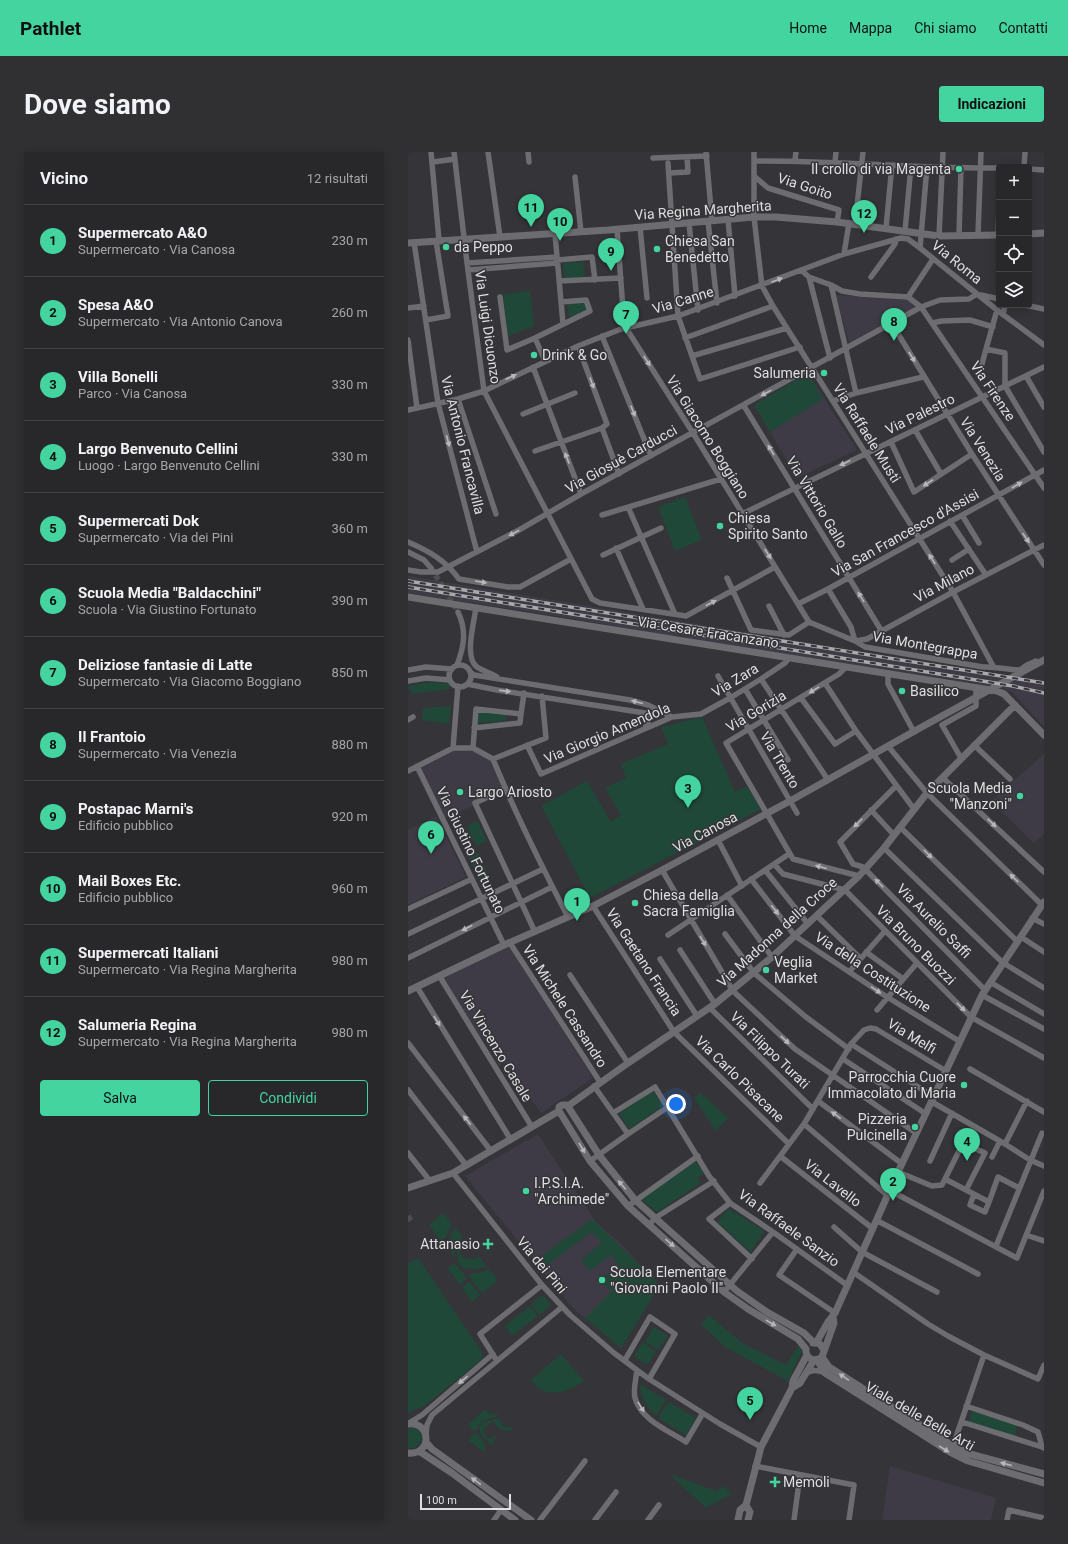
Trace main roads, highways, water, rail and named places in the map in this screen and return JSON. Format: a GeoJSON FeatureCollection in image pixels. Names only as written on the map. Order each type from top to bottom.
{"type":"FeatureCollection","features":[{"type":"Feature","properties":{"kind":"tunnel"},"geometry":{"type":"LineString","coordinates":[[431,568],[458,612]]}},
{"type":"Feature","properties":{"kind":"tunnel"},"geometry":{"type":"LineString","coordinates":[[408,1216],[411,1221]]}},
{"type":"Feature","properties":{"kind":"railway"},"geometry":{"type":"LineString","coordinates":[[408,581],[1044,683]]}},
{"type":"Feature","properties":{"kind":"railway"},"geometry":{"type":"LineString","coordinates":[[408,587],[1013,686],[1044,693]]}},
{"type":"Feature","properties":{"kind":"place","name":"Il crollo di via Magenta"},"geometry":{"type":"Point","coordinates":[959,169]}},
{"type":"Feature","properties":{"kind":"place","name":"Supermercati Italiani"},"geometry":{"type":"Point","coordinates":[531,227]}},
{"type":"Feature","properties":{"kind":"place","name":"Salumeria Regina"},"geometry":{"type":"Point","coordinates":[864,233]}},
{"type":"Feature","properties":{"kind":"place","name":"Mail Boxes Etc."},"geometry":{"type":"Point","coordinates":[560,241]}},
{"type":"Feature","properties":{"kind":"place","name":"da Peppo"},"geometry":{"type":"Point","coordinates":[446,247]}},
{"type":"Feature","properties":{"kind":"place","name":"Chiesa San Benedetto"},"geometry":{"type":"Point","coordinates":[657,249]}},
{"type":"Feature","properties":{"kind":"place","name":"Postapac Marni's"},"geometry":{"type":"Point","coordinates":[611,271]}},
{"type":"Feature","properties":{"kind":"place","name":"Deliziose fantasie di Latte"},"geometry":{"type":"Point","coordinates":[626,334]}},
{"type":"Feature","properties":{"kind":"place","name":"Il Frantoio"},"geometry":{"type":"Point","coordinates":[894,341]}},
{"type":"Feature","properties":{"kind":"place","name":"Drink & Go"},"geometry":{"type":"Point","coordinates":[534,355]}},
{"type":"Feature","properties":{"kind":"place","name":"Salumeria"},"geometry":{"type":"Point","coordinates":[824,373]}},
{"type":"Feature","properties":{"kind":"place","name":"Chiesa Spirito Santo"},"geometry":{"type":"Point","coordinates":[720,526]}},
{"type":"Feature","properties":{"kind":"place","name":"Basilico"},"geometry":{"type":"Point","coordinates":[902,691]}},
{"type":"Feature","properties":{"kind":"place","name":"Largo Ariosto"},"geometry":{"type":"Point","coordinates":[460,792]}},
{"type":"Feature","properties":{"kind":"place","name":"Scuola Media \"Manzoni\""},"geometry":{"type":"Point","coordinates":[1020,796]}},
{"type":"Feature","properties":{"kind":"place","name":"Villa Bonelli"},"geometry":{"type":"Point","coordinates":[688,808]}},
{"type":"Feature","properties":{"kind":"place","name":"Scuola Media \"Baldacchini\""},"geometry":{"type":"Point","coordinates":[431,854]}},
{"type":"Feature","properties":{"kind":"place","name":"Chiesa della Sacra Famiglia"},"geometry":{"type":"Point","coordinates":[635,903]}},
{"type":"Feature","properties":{"kind":"place","name":"Supermercato A&O"},"geometry":{"type":"Point","coordinates":[577,921]}},
{"type":"Feature","properties":{"kind":"place","name":"Veglia Market"},"geometry":{"type":"Point","coordinates":[766,970]}},
{"type":"Feature","properties":{"kind":"place","name":"Parrocchia Cuore Immacolato di Maria"},"geometry":{"type":"Point","coordinates":[964,1085]}},
{"type":"Feature","properties":{"kind":"place","name":"Pizzeria Pulcinella"},"geometry":{"type":"Point","coordinates":[915,1127]}},
{"type":"Feature","properties":{"kind":"place","name":"Largo Benvenuto Cellini"},"geometry":{"type":"Point","coordinates":[967,1161]}},
{"type":"Feature","properties":{"kind":"place","name":"I.P.S.I.A. \"Archimede\""},"geometry":{"type":"Point","coordinates":[526,1191]}},
{"type":"Feature","properties":{"kind":"place","name":"Spesa A&O"},"geometry":{"type":"Point","coordinates":[893,1201]}},
{"type":"Feature","properties":{"kind":"place","name":"Attanasio"},"geometry":{"type":"Point","coordinates":[488,1244]}},
{"type":"Feature","properties":{"kind":"place","name":"Scuola Elementare \"Giovanni Paolo II\""},"geometry":{"type":"Point","coordinates":[602,1280]}},
{"type":"Feature","properties":{"kind":"place","name":"Supermercati Dok"},"geometry":{"type":"Point","coordinates":[750,1420]}},
{"type":"Feature","properties":{"kind":"place","name":"Memoli"},"geometry":{"type":"Point","coordinates":[775,1482]}}]}
